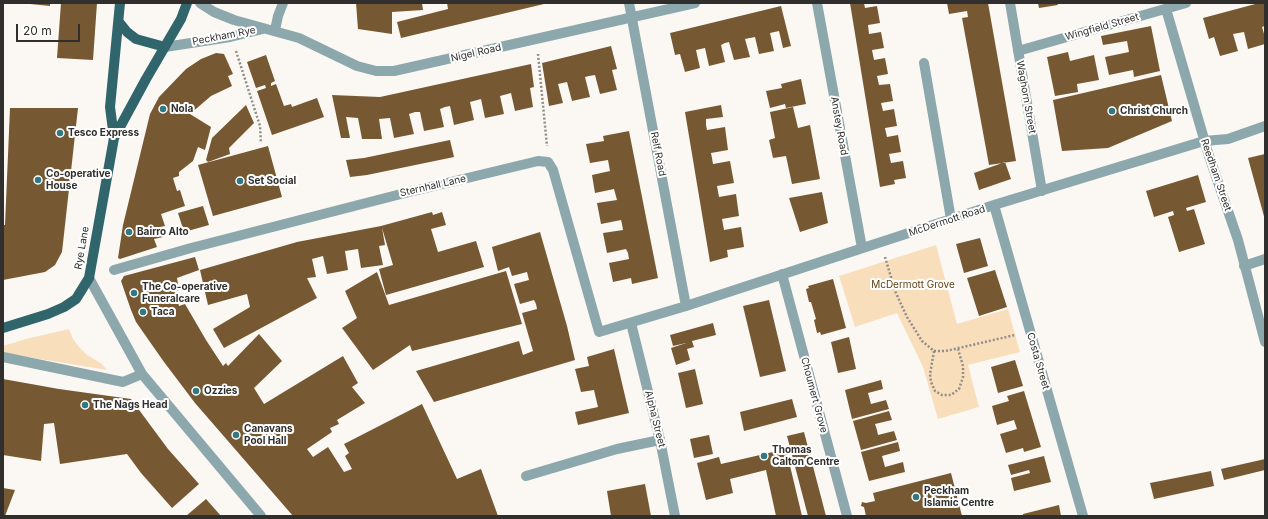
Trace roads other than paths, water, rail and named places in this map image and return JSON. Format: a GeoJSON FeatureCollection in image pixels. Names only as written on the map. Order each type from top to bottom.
{"type":"FeatureCollection","features":[{"type":"Feature","properties":{"kind":"main road","name":"Rye Lane"},"geometry":{"type":"LineString","coordinates":[[89,278],[114,138],[110,107],[120,3]]}},
{"type":"Feature","properties":{"kind":"main road","name":"Rye Lane"},"geometry":{"type":"LineString","coordinates":[[114,138],[146,79],[166,47],[181,19],[187,3]]}},
{"type":"Feature","properties":{"kind":"main road"},"geometry":{"type":"LineString","coordinates":[[119,22],[127,32],[136,39],[166,47]]}},
{"type":"Feature","properties":{"kind":"main road"},"geometry":{"type":"LineString","coordinates":[[3,328],[48,314],[64,307],[76,299],[89,278]]}},
{"type":"Feature","properties":{"kind":"street","name":"Peckham Rye"},"geometry":{"type":"LineString","coordinates":[[200,3],[214,12],[263,29]]}},
{"type":"Feature","properties":{"kind":"street"},"geometry":{"type":"LineString","coordinates":[[275,30],[283,3]]}},
{"type":"Feature","properties":{"kind":"street","name":"Relf Road"},"geometry":{"type":"LineString","coordinates":[[629,3],[686,306]]}},
{"type":"Feature","properties":{"kind":"street","name":"Nigel Road"},"geometry":{"type":"LineString","coordinates":[[263,29],[275,30],[299,38],[357,66],[376,71],[394,71],[695,3]]}},
{"type":"Feature","properties":{"kind":"street","name":"Anstey Road"},"geometry":{"type":"LineString","coordinates":[[817,3],[862,248]]}},
{"type":"Feature","properties":{"kind":"street","name":"Waghorn Street"},"geometry":{"type":"LineString","coordinates":[[1010,3],[1042,191]]}},
{"type":"Feature","properties":{"kind":"street","name":"Wingfield Street"},"geometry":{"type":"LineString","coordinates":[[1018,52],[1186,3]]}},
{"type":"Feature","properties":{"kind":"street","name":"Reedham Street"},"geometry":{"type":"LineString","coordinates":[[1166,9],[1204,141],[1238,240],[1265,342]]}},
{"type":"Feature","properties":{"kind":"street","name":"Peckham Rye"},"geometry":{"type":"LineString","coordinates":[[166,47],[230,37],[263,29]]}},
{"type":"Feature","properties":{"kind":"street"},"geometry":{"type":"LineString","coordinates":[[924,63],[951,219]]}},
{"type":"Feature","properties":{"kind":"street","name":"McDermott Road"},"geometry":{"type":"LineString","coordinates":[[631,323],[994,205],[1204,141],[1228,139],[1265,126]]}},
{"type":"Feature","properties":{"kind":"street","name":"Sternhall Lane"},"geometry":{"type":"LineString","coordinates":[[114,270],[191,248],[401,194],[538,161],[548,162],[553,170],[599,332],[631,323]]}},
{"type":"Feature","properties":{"kind":"street","name":"Costa Street"},"geometry":{"type":"LineString","coordinates":[[994,205],[1029,332],[1083,516]]}},
{"type":"Feature","properties":{"kind":"street"},"geometry":{"type":"LineString","coordinates":[[1244,266],[1265,259]]}},
{"type":"Feature","properties":{"kind":"street","name":"Choumert Grove"},"geometry":{"type":"LineString","coordinates":[[782,274],[847,516]]}},
{"type":"Feature","properties":{"kind":"street","name":"Rye Lane"},"geometry":{"type":"LineString","coordinates":[[89,278],[142,374],[261,516]]}},
{"type":"Feature","properties":{"kind":"street","name":"Alpha Street"},"geometry":{"type":"LineString","coordinates":[[631,323],[660,440],[675,516]]}},
{"type":"Feature","properties":{"kind":"street"},"geometry":{"type":"LineString","coordinates":[[3,357],[123,382],[142,374]]}},
{"type":"Feature","properties":{"kind":"street"},"geometry":{"type":"LineString","coordinates":[[526,476],[617,449],[660,440]]}},
{"type":"Feature","properties":{"kind":"place","name":"Nola"},"geometry":{"type":"Point","coordinates":[163,109]}},
{"type":"Feature","properties":{"kind":"place","name":"Christ Church"},"geometry":{"type":"Point","coordinates":[1112,111]}},
{"type":"Feature","properties":{"kind":"place","name":"Tesco Express"},"geometry":{"type":"Point","coordinates":[60,133]}},
{"type":"Feature","properties":{"kind":"place","name":"Co-operative House"},"geometry":{"type":"Point","coordinates":[38,180]}},
{"type":"Feature","properties":{"kind":"place","name":"Set Social"},"geometry":{"type":"Point","coordinates":[240,181]}},
{"type":"Feature","properties":{"kind":"place","name":"Bairro Alto"},"geometry":{"type":"Point","coordinates":[129,232]}},
{"type":"Feature","properties":{"kind":"place","name":"The Co-operative Funeralcare"},"geometry":{"type":"Point","coordinates":[134,293]}},
{"type":"Feature","properties":{"kind":"place","name":"Taca"},"geometry":{"type":"Point","coordinates":[143,312]}},
{"type":"Feature","properties":{"kind":"place","name":"Ozzies"},"geometry":{"type":"Point","coordinates":[196,391]}},
{"type":"Feature","properties":{"kind":"place","name":"The Nags Head"},"geometry":{"type":"Point","coordinates":[85,405]}},
{"type":"Feature","properties":{"kind":"place","name":"Canavans Pool Hall"},"geometry":{"type":"Point","coordinates":[236,435]}},
{"type":"Feature","properties":{"kind":"place","name":"Thomas Calton Centre"},"geometry":{"type":"Point","coordinates":[764,456]}},
{"type":"Feature","properties":{"kind":"place","name":"Peckham Islamic Centre"},"geometry":{"type":"Point","coordinates":[916,497]}},
{"type":"Feature","properties":{"kind":"park label","name":"McDermott Grove"},"geometry":{"type":"Point","coordinates":[913,285]}}]}
